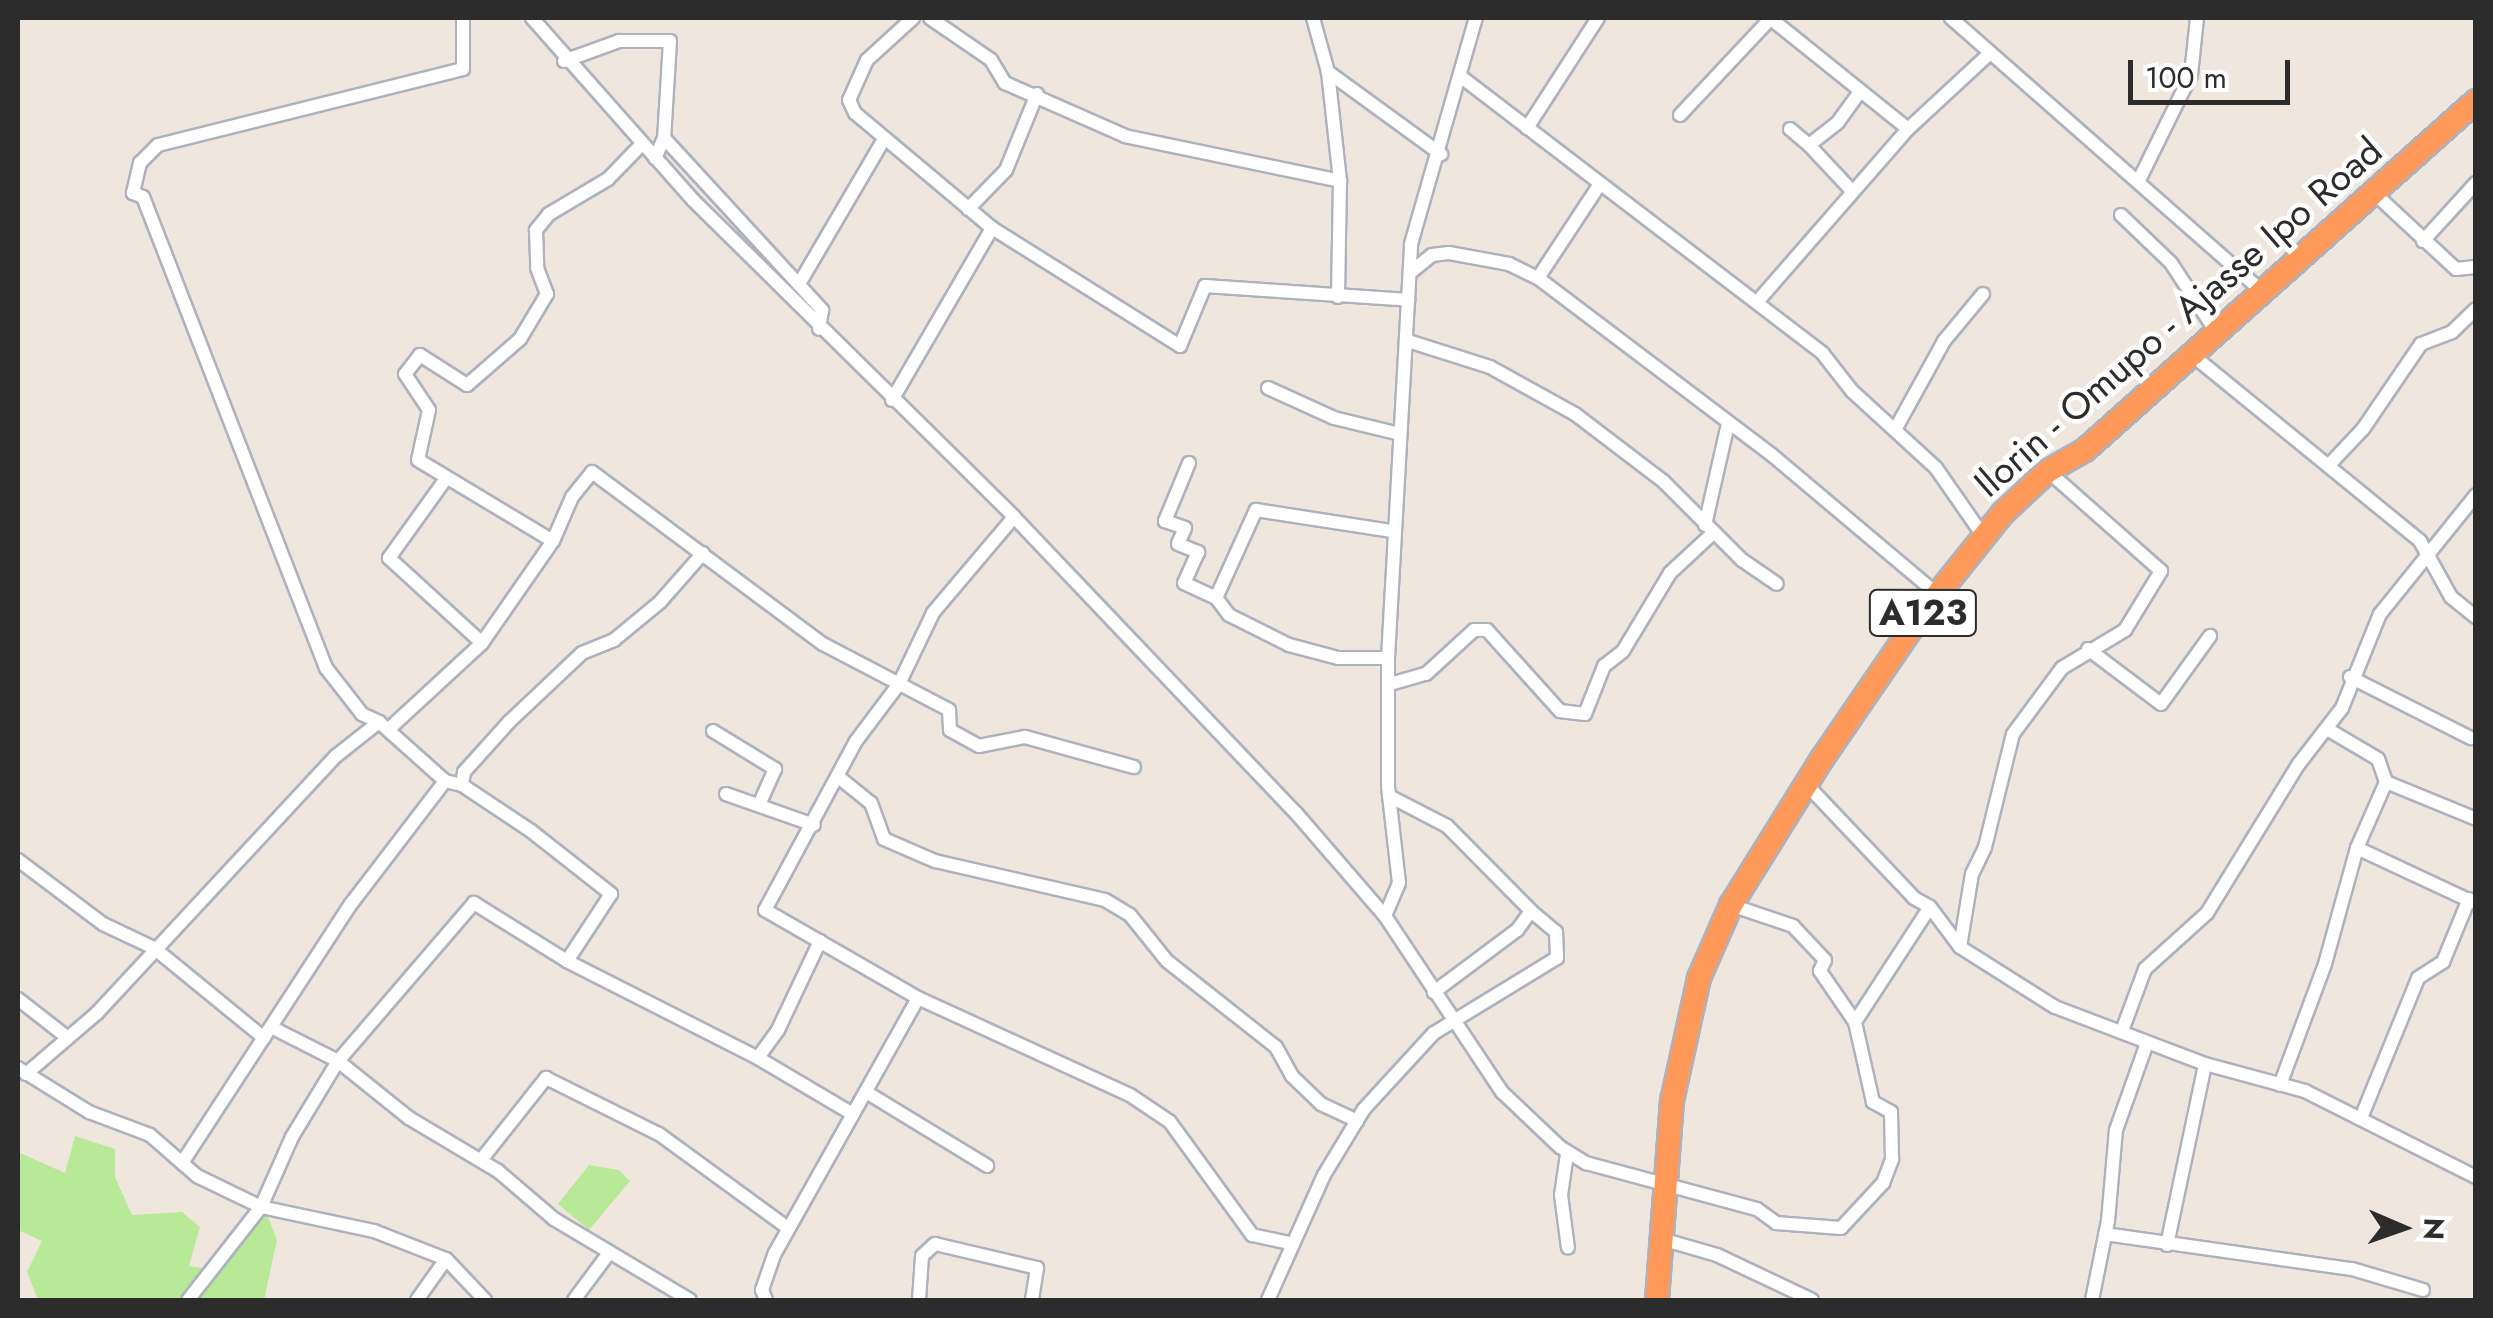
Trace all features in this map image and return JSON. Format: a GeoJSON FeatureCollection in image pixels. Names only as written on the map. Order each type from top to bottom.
{"type":"FeatureCollection","features":[{"type":"Feature","properties":{"kind":"highway","name":"Ilorin - Omupo - Ajasse Ipo Road"},"geometry":{"type":"LineString","coordinates":[[1657,1300],[1682,1037],[1698,978],[1731,905],[1806,784],[1938,595],[1984,537],[2048,471],[2085,450],[2189,352],[2476,101]]}},
{"type":"Feature","properties":{"kind":"street"},"geometry":{"type":"LineString","coordinates":[[463,18],[463,69],[158,146],[140,163],[133,193],[143,198],[326,668],[362,714],[385,725],[445,782],[462,785],[611,894],[567,960]]}},
{"type":"Feature","properties":{"kind":"street"},"geometry":{"type":"LineString","coordinates":[[532,18],[564,61],[654,158],[819,329],[1014,517],[1384,916],[1454,1027],[1502,1092],[1568,1154],[1667,1188],[1757,1209],[1776,1223],[1823,1230],[1859,1215],[1883,1183],[1893,1140],[1891,1112],[1873,1102],[1855,1022],[1820,972],[1825,960],[1793,926],[1731,905]]}},
{"type":"Feature","properties":{"kind":"street"},"geometry":{"type":"LineString","coordinates":[[913,18],[867,60],[849,100],[884,139],[992,228],[1180,346],[1206,286],[1410,300]]}},
{"type":"Feature","properties":{"kind":"street"},"geometry":{"type":"LineString","coordinates":[[930,18],[991,60],[1005,83],[1138,140],[1340,181]]}},
{"type":"Feature","properties":{"kind":"street"},"geometry":{"type":"LineString","coordinates":[[1313,18],[1328,72],[1340,181],[1338,297]]}},
{"type":"Feature","properties":{"kind":"street"},"geometry":{"type":"LineString","coordinates":[[1384,916],[1399,883],[1389,796],[1388,658],[1411,244],[1441,154],[1476,18]]}},
{"type":"Feature","properties":{"kind":"street"},"geometry":{"type":"LineString","coordinates":[[1527,128],[1598,18]]}},
{"type":"Feature","properties":{"kind":"street"},"geometry":{"type":"LineString","coordinates":[[1680,115],[1770,18],[1858,94],[1908,129]]}},
{"type":"Feature","properties":{"kind":"street"},"geometry":{"type":"LineString","coordinates":[[1951,18],[2140,178],[2261,290]]}},
{"type":"Feature","properties":{"kind":"street"},"geometry":{"type":"LineString","coordinates":[[2140,178],[2191,75],[2197,18]]}},
{"type":"Feature","properties":{"kind":"street"},"geometry":{"type":"LineString","coordinates":[[564,61],[619,41],[670,42],[664,138],[654,158]]}},
{"type":"Feature","properties":{"kind":"street"},"geometry":{"type":"LineString","coordinates":[[1757,302],[1908,129],[1990,54]]}},
{"type":"Feature","properties":{"kind":"street"},"geometry":{"type":"LineString","coordinates":[[1328,72],[1441,154]]}},
{"type":"Feature","properties":{"kind":"street"},"geometry":{"type":"LineString","coordinates":[[1460,76],[1823,354],[1852,391],[1896,428],[1953,489],[1984,537]]}},
{"type":"Feature","properties":{"kind":"street"},"geometry":{"type":"LineString","coordinates":[[968,209],[1006,170],[1037,94]]}},
{"type":"Feature","properties":{"kind":"street"},"geometry":{"type":"LineString","coordinates":[[1809,145],[1838,122],[1858,94]]}},
{"type":"Feature","properties":{"kind":"street"},"geometry":{"type":"LineString","coordinates":[[1790,129],[1852,191]]}},
{"type":"Feature","properties":{"kind":"street"},"geometry":{"type":"LineString","coordinates":[[664,138],[822,310],[819,329]]}},
{"type":"Feature","properties":{"kind":"street"},"geometry":{"type":"LineString","coordinates":[[799,284],[884,139]]}},
{"type":"Feature","properties":{"kind":"street"},"geometry":{"type":"LineString","coordinates":[[553,542],[418,460],[428,410],[405,374],[420,356],[467,385],[520,339],[547,294],[537,268],[536,230],[549,214],[608,179],[642,144]]}},
{"type":"Feature","properties":{"kind":"street"},"geometry":{"type":"LineString","coordinates":[[1538,278],[1600,184]]}},
{"type":"Feature","properties":{"kind":"street"},"geometry":{"type":"LineString","coordinates":[[2422,241],[2476,184]]}},
{"type":"Feature","properties":{"kind":"street"},"geometry":{"type":"LineString","coordinates":[[2373,192],[2456,269],[2476,267]]}},
{"type":"Feature","properties":{"kind":"street"},"geometry":{"type":"LineString","coordinates":[[2121,216],[2171,263],[2214,330]]}},
{"type":"Feature","properties":{"kind":"street"},"geometry":{"type":"LineString","coordinates":[[892,400],[992,228]]}},
{"type":"Feature","properties":{"kind":"street"},"geometry":{"type":"LineString","coordinates":[[1411,272],[1432,256],[1459,254],[1538,278],[1728,424],[1938,595]]}},
{"type":"Feature","properties":{"kind":"street"},"geometry":{"type":"LineString","coordinates":[[1896,428],[1944,340],[1984,294]]}},
{"type":"Feature","properties":{"kind":"street"},"geometry":{"type":"LineString","coordinates":[[2328,466],[2363,429],[2421,344],[2452,332],[2476,309]]}},
{"type":"Feature","properties":{"kind":"street"},"geometry":{"type":"LineString","coordinates":[[1408,341],[1490,367],[1558,402],[1664,481],[1709,529],[1777,584]]}},
{"type":"Feature","properties":{"kind":"street"},"geometry":{"type":"LineString","coordinates":[[2189,352],[2430,552],[2451,596],[2476,616]]}},
{"type":"Feature","properties":{"kind":"street"},"geometry":{"type":"LineString","coordinates":[[1268,388],[1334,418],[1400,434]]}},
{"type":"Feature","properties":{"kind":"street"},"geometry":{"type":"LineString","coordinates":[[1390,684],[1426,674],[1474,630],[1488,630],[1560,711],[1585,714],[1604,666],[1623,651],[1670,574],[1709,529],[1728,424]]}},
{"type":"Feature","properties":{"kind":"street"},"geometry":{"type":"LineString","coordinates":[[1190,463],[1165,521],[1185,528],[1178,544],[1198,552],[1184,583],[1216,598],[1229,615],[1289,645],[1338,658],[1388,658]]}},
{"type":"Feature","properties":{"kind":"street"},"geometry":{"type":"LineString","coordinates":[[1960,947],[1972,874],[1985,847],[2013,734],[2043,687],[2088,649],[2124,630],[2161,570],[2048,471]]}},
{"type":"Feature","properties":{"kind":"street"},"geometry":{"type":"LineString","coordinates":[[485,1300],[446,1259],[374,1231],[261,1207],[182,1163],[150,1135],[90,1112],[22,1071],[68,1038],[336,756],[385,725],[482,644],[553,542],[572,497],[592,472],[823,644],[949,710],[950,730],[979,746],[1024,737],[1134,767]]}},
{"type":"Feature","properties":{"kind":"street"},"geometry":{"type":"LineString","coordinates":[[446,480],[389,558],[482,644]]}},
{"type":"Feature","properties":{"kind":"street"},"geometry":{"type":"LineString","coordinates":[[2122,1032],[2145,968],[2157,964],[2206,913],[2298,766],[2329,730],[2380,614],[2476,495]]}},
{"type":"Feature","properties":{"kind":"street"},"geometry":{"type":"LineString","coordinates":[[1216,598],[1256,510],[1392,532]]}},
{"type":"Feature","properties":{"kind":"street"},"geometry":{"type":"LineString","coordinates":[[1014,517],[934,613],[899,684],[856,741],[841,780],[764,910],[918,998],[1130,1095],[1170,1122],[1252,1235],[1290,1243]]}},
{"type":"Feature","properties":{"kind":"street"},"geometry":{"type":"LineString","coordinates":[[462,785],[464,772],[509,722],[582,653],[614,640],[660,602],[704,553]]}},
{"type":"Feature","properties":{"kind":"street"},"geometry":{"type":"LineString","coordinates":[[2088,649],[2130,687],[2167,704],[2210,636]]}},
{"type":"Feature","properties":{"kind":"street"},"geometry":{"type":"LineString","coordinates":[[2350,677],[2472,738]]}},
{"type":"Feature","properties":{"kind":"street"},"geometry":{"type":"LineString","coordinates":[[2280,1086],[2325,964],[2358,848],[2386,782],[2378,759],[2329,730]]}},
{"type":"Feature","properties":{"kind":"street"},"geometry":{"type":"LineString","coordinates":[[713,731],[775,769],[760,802]]}},
{"type":"Feature","properties":{"kind":"street"},"geometry":{"type":"LineString","coordinates":[[841,780],[872,803],[884,839],[935,861],[1105,900],[1130,915],[1167,961],[1276,1047],[1292,1076],[1321,1104],[1357,1121]]}},
{"type":"Feature","properties":{"kind":"street"},"geometry":{"type":"LineString","coordinates":[[182,1163],[351,904],[445,782]]}},
{"type":"Feature","properties":{"kind":"street"},"geometry":{"type":"LineString","coordinates":[[2386,782],[2476,819]]}},
{"type":"Feature","properties":{"kind":"street"},"geometry":{"type":"LineString","coordinates":[[1806,784],[1914,898],[1930,906],[1960,947],[2056,1007],[2205,1064],[2280,1086],[2360,1118],[2474,1173]]}},
{"type":"Feature","properties":{"kind":"street"},"geometry":{"type":"LineString","coordinates":[[726,794],[760,802],[814,825]]}},
{"type":"Feature","properties":{"kind":"street"},"geometry":{"type":"LineString","coordinates":[[1268,1300],[1290,1243],[1357,1121],[1418,1047],[1557,958],[1560,939],[1446,826],[1389,796]]}},
{"type":"Feature","properties":{"kind":"street"},"geometry":{"type":"LineString","coordinates":[[2358,848],[2472,902],[2443,962],[2418,978],[2360,1118]]}},
{"type":"Feature","properties":{"kind":"street"},"geometry":{"type":"LineString","coordinates":[[18,860],[104,924],[154,948],[268,1032],[338,1060],[409,1118],[481,1160],[608,1253],[690,1300]]}},
{"type":"Feature","properties":{"kind":"street"},"geometry":{"type":"LineString","coordinates":[[188,1300],[261,1207],[292,1137],[338,1060],[478,901],[567,960],[758,1058],[851,1114]]}},
{"type":"Feature","properties":{"kind":"street"},"geometry":{"type":"LineString","coordinates":[[1855,1022],[1930,906]]}},
{"type":"Feature","properties":{"kind":"street"},"geometry":{"type":"LineString","coordinates":[[1434,992],[1517,930],[1531,910]]}},
{"type":"Feature","properties":{"kind":"street"},"geometry":{"type":"LineString","coordinates":[[758,1058],[778,1030],[820,941]]}},
{"type":"Feature","properties":{"kind":"street"},"geometry":{"type":"LineString","coordinates":[[18,998],[68,1038]]}},
{"type":"Feature","properties":{"kind":"street"},"geometry":{"type":"LineString","coordinates":[[766,1300],[762,1290],[788,1228],[918,998]]}},
{"type":"Feature","properties":{"kind":"street"},"geometry":{"type":"LineString","coordinates":[[2092,1300],[2105,1234],[2116,1130],[2148,1042]]}},
{"type":"Feature","properties":{"kind":"street"},"geometry":{"type":"LineString","coordinates":[[2167,1245],[2205,1064]]}},
{"type":"Feature","properties":{"kind":"street"},"geometry":{"type":"LineString","coordinates":[[481,1160],[546,1078],[659,1134],[788,1228]]}},
{"type":"Feature","properties":{"kind":"street"},"geometry":{"type":"LineString","coordinates":[[866,1092],[986,1166]]}},
{"type":"Feature","properties":{"kind":"street"},"geometry":{"type":"LineString","coordinates":[[1568,1154],[1560,1195],[1568,1248]]}},
{"type":"Feature","properties":{"kind":"street"},"geometry":{"type":"LineString","coordinates":[[2105,1234],[2352,1269],[2423,1290]]}},
{"type":"Feature","properties":{"kind":"street"},"geometry":{"type":"LineString","coordinates":[[1665,1240],[1717,1256],[1812,1300]]}},
{"type":"Feature","properties":{"kind":"street"},"geometry":{"type":"LineString","coordinates":[[920,1300],[922,1256],[935,1244],[1037,1268],[1032,1300]]}},
{"type":"Feature","properties":{"kind":"street"},"geometry":{"type":"LineString","coordinates":[[574,1300],[608,1253]]}},
{"type":"Feature","properties":{"kind":"street"},"geometry":{"type":"LineString","coordinates":[[417,1300],[446,1259]]}},
{"type":"Feature","properties":{"kind":"green space"},"geometry":{"type":"Polygon","coordinates":[[[75,1136],[115,1149],[115,1177],[132,1215],[182,1212],[200,1227],[189,1266],[208,1269],[265,1209],[277,1240],[264,1300],[38,1300],[27,1272],[42,1241],[18,1230],[18,1152],[65,1173],[75,1136]]]}},
{"type":"Feature","properties":{"kind":"green space"},"geometry":{"type":"Polygon","coordinates":[[[589,1165],[619,1170],[630,1181],[589,1230],[558,1204],[589,1165]]]}}]}
